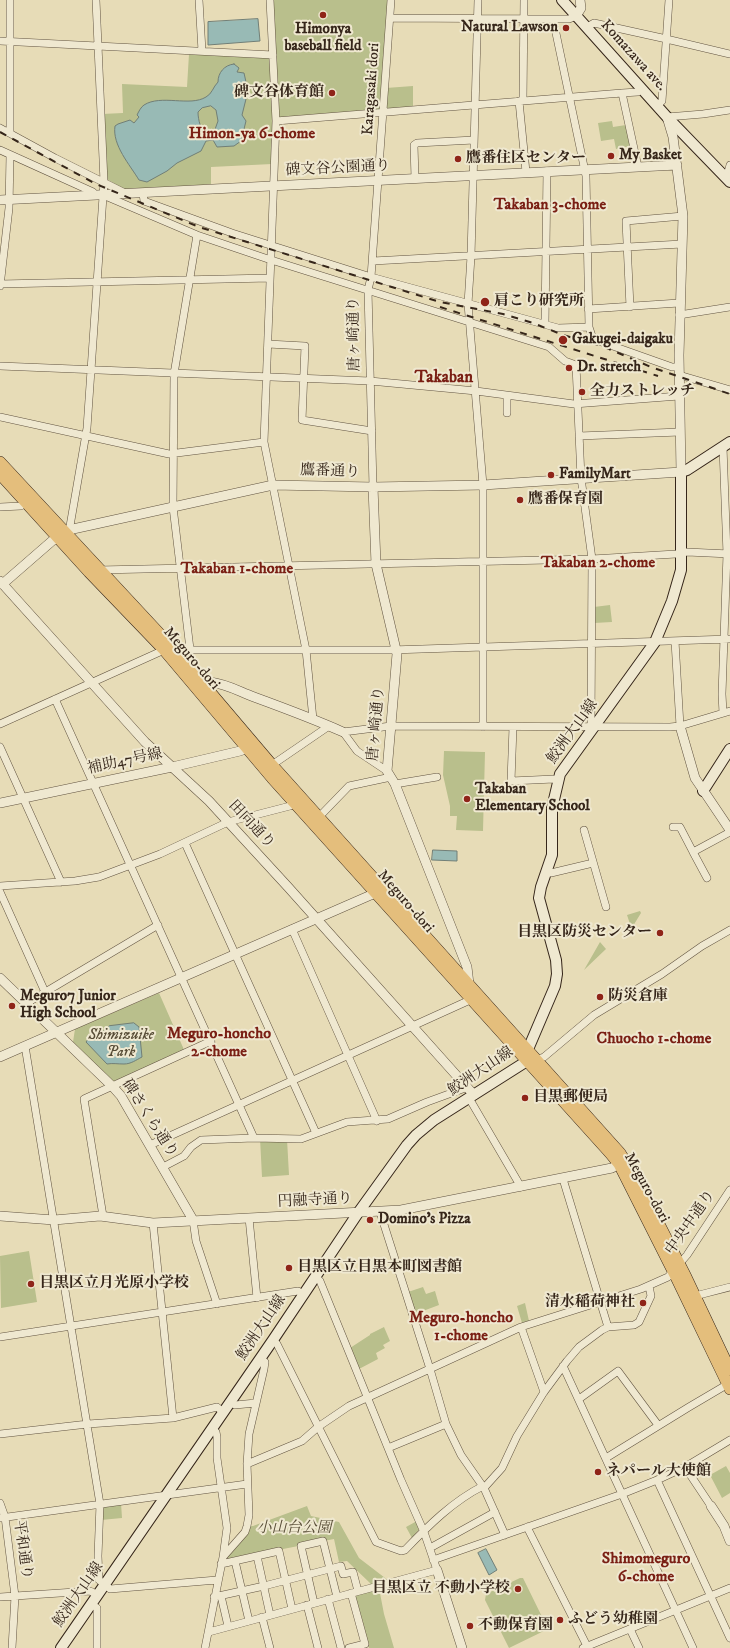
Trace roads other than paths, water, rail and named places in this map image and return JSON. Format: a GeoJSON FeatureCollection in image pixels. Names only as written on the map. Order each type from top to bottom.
{"type":"FeatureCollection","features":[{"type":"Feature","properties":{"kind":"main road","name":"Komazawa ave."},"geometry":{"type":"LineString","coordinates":[[562,0],[667,116],[727,179]]}},
{"type":"Feature","properties":{"kind":"main road"},"geometry":{"type":"LineString","coordinates":[[681,472],[687,470],[727,445]]}},
{"type":"Feature","properties":{"kind":"main road","name":"Meguro-dori"},"geometry":{"type":"LineString","coordinates":[[0,462],[62,535],[89,572],[164,650],[251,746],[272,765],[319,817],[470,1000],[606,1135],[622,1162],[676,1267],[729,1387]]}},
{"type":"Feature","properties":{"kind":"main road","name":"鮫洲大山線"},"geometry":{"type":"LineString","coordinates":[[528,1048],[555,986],[557,974],[556,960],[539,898],[541,888],[548,871],[553,849],[551,818],[557,780],[593,726],[655,642],[672,602],[680,577],[681,472]]}},
{"type":"Feature","properties":{"kind":"main road","name":"Meguro-dori"},"geometry":{"type":"LineString","coordinates":[[0,474],[25,502],[99,570],[181,657],[296,804],[469,984],[528,1048],[532,1060]]}},
{"type":"Feature","properties":{"kind":"main road"},"geometry":{"type":"LineString","coordinates":[[703,791],[730,749]]}},
{"type":"Feature","properties":{"kind":"main road","name":"鮫洲大山線"},"geometry":{"type":"LineString","coordinates":[[61,1648],[212,1429],[220,1410],[230,1402],[358,1213],[416,1135],[434,1120],[532,1060]]}},
{"type":"Feature","properties":{"kind":"main road","name":"Meguro-dori"},"geometry":{"type":"LineString","coordinates":[[676,1267],[695,1296],[730,1370]]}},
{"type":"Feature","properties":{"kind":"street"},"geometry":{"type":"LineString","coordinates":[[10,0],[10,133]]}},
{"type":"Feature","properties":{"kind":"street"},"geometry":{"type":"LineString","coordinates":[[62,535],[70,526],[85,436],[104,182],[96,0]]}},
{"type":"Feature","properties":{"kind":"street"},"geometry":{"type":"LineString","coordinates":[[199,0],[202,51]]}},
{"type":"Feature","properties":{"kind":"street"},"geometry":{"type":"LineString","coordinates":[[270,0],[276,121],[264,442],[306,650],[314,719]]}},
{"type":"Feature","properties":{"kind":"street","name":"Karagasaki dori"},"geometry":{"type":"LineString","coordinates":[[379,180],[391,0]]}},
{"type":"Feature","properties":{"kind":"street"},"geometry":{"type":"LineString","coordinates":[[478,0],[468,321],[476,391],[483,485],[483,727]]}},
{"type":"Feature","properties":{"kind":"street"},"geometry":{"type":"LineString","coordinates":[[524,0],[521,101],[526,172]]}},
{"type":"Feature","properties":{"kind":"street"},"geometry":{"type":"LineString","coordinates":[[658,105],[662,100],[669,0]]}},
{"type":"Feature","properties":{"kind":"street"},"geometry":{"type":"LineString","coordinates":[[390,18],[570,19],[576,16],[579,12],[582,1]]}},
{"type":"Feature","properties":{"kind":"street"},"geometry":{"type":"LineString","coordinates":[[553,19],[585,169],[588,309],[589,327],[594,339],[730,390]]}},
{"type":"Feature","properties":{"kind":"street"},"geometry":{"type":"LineString","coordinates":[[587,27],[594,23],[730,54]]}},
{"type":"Feature","properties":{"kind":"street"},"geometry":{"type":"LineString","coordinates":[[0,41],[273,55]]}},
{"type":"Feature","properties":{"kind":"street"},"geometry":{"type":"LineString","coordinates":[[276,121],[622,94],[638,92],[642,88]]}},
{"type":"Feature","properties":{"kind":"street"},"geometry":{"type":"LineString","coordinates":[[622,94],[638,167]]}},
{"type":"Feature","properties":{"kind":"street"},"geometry":{"type":"LineString","coordinates":[[681,472],[679,303],[682,216],[673,137],[667,116],[703,114],[730,110]]}},
{"type":"Feature","properties":{"kind":"street"},"geometry":{"type":"LineString","coordinates":[[0,128],[55,158],[127,194]]}},
{"type":"Feature","properties":{"kind":"street"},"geometry":{"type":"LineString","coordinates":[[415,178],[414,145],[417,143],[474,140]]}},
{"type":"Feature","properties":{"kind":"street"},"geometry":{"type":"LineString","coordinates":[[0,150],[76,183],[93,192],[93,195]]}},
{"type":"Feature","properties":{"kind":"street"},"geometry":{"type":"LineString","coordinates":[[10,155],[10,200],[0,284],[270,278]]}},
{"type":"Feature","properties":{"kind":"street","name":"碑文谷公園通り"},"geometry":{"type":"LineString","coordinates":[[0,200],[677,165]]}},
{"type":"Feature","properties":{"kind":"street"},"geometry":{"type":"LineString","coordinates":[[727,179],[730,165]]}},
{"type":"Feature","properties":{"kind":"street"},"geometry":{"type":"LineString","coordinates":[[546,324],[548,171]]}},
{"type":"Feature","properties":{"kind":"street","name":"唐ヶ崎通り"},"geometry":{"type":"LineString","coordinates":[[379,180],[373,261],[368,290],[376,564],[396,650],[391,726],[391,777],[467,967],[469,984]]}},
{"type":"Feature","properties":{"kind":"street"},"geometry":{"type":"LineString","coordinates":[[144,193],[144,200],[184,216],[271,246],[371,277],[558,328],[589,327]]}},
{"type":"Feature","properties":{"kind":"street"},"geometry":{"type":"LineString","coordinates":[[103,195],[197,235],[271,260],[550,347],[565,361],[576,365],[581,478],[592,559],[591,643],[593,726]]}},
{"type":"Feature","properties":{"kind":"street"},"geometry":{"type":"LineString","coordinates":[[630,306],[626,221],[682,216]]}},
{"type":"Feature","properties":{"kind":"street"},"geometry":{"type":"LineString","coordinates":[[190,650],[173,507],[174,374],[197,235]]}},
{"type":"Feature","properties":{"kind":"street"},"geometry":{"type":"LineString","coordinates":[[373,261],[682,244]]}},
{"type":"Feature","properties":{"kind":"street"},"geometry":{"type":"LineString","coordinates":[[588,309],[679,303]]}},
{"type":"Feature","properties":{"kind":"street"},"geometry":{"type":"LineString","coordinates":[[679,315],[730,307]]}},
{"type":"Feature","properties":{"kind":"street"},"geometry":{"type":"LineString","coordinates":[[268,344],[304,345],[302,420],[372,431]]}},
{"type":"Feature","properties":{"kind":"street"},"geometry":{"type":"LineString","coordinates":[[0,366],[370,381],[476,391],[577,404],[679,396]]}},
{"type":"Feature","properties":{"kind":"street"},"geometry":{"type":"LineString","coordinates":[[507,396],[507,413]]}},
{"type":"Feature","properties":{"kind":"street"},"geometry":{"type":"LineString","coordinates":[[0,417],[173,454],[264,442]]}},
{"type":"Feature","properties":{"kind":"street"},"geometry":{"type":"LineString","coordinates":[[579,436],[680,432]]}},
{"type":"Feature","properties":{"kind":"street"},"geometry":{"type":"LineString","coordinates":[[205,686],[210,682],[224,684],[239,692],[314,719],[343,732],[391,726],[593,726],[649,728],[680,726],[727,712],[722,694],[727,639],[727,445]]}},
{"type":"Feature","properties":{"kind":"street","name":"鷹番通り"},"geometry":{"type":"LineString","coordinates":[[0,583],[6,581],[62,535],[73,529],[273,485],[373,487],[483,485],[681,472]]}},
{"type":"Feature","properties":{"kind":"street"},"geometry":{"type":"LineString","coordinates":[[0,507],[21,506],[25,502]]}},
{"type":"Feature","properties":{"kind":"street"},"geometry":{"type":"LineString","coordinates":[[99,570],[592,559],[681,554],[687,552],[728,554]]}},
{"type":"Feature","properties":{"kind":"street","name":"田向通り"},"geometry":{"type":"LineString","coordinates":[[0,583],[145,742],[204,796],[228,822],[468,1087],[472,1096]]}},
{"type":"Feature","properties":{"kind":"street"},"geometry":{"type":"LineString","coordinates":[[181,657],[190,650],[396,650],[727,639]]}},
{"type":"Feature","properties":{"kind":"street"},"geometry":{"type":"LineString","coordinates":[[675,641],[680,726],[695,778],[730,831],[693,852]]}},
{"type":"Feature","properties":{"kind":"street"},"geometry":{"type":"LineString","coordinates":[[0,724],[164,650]]}},
{"type":"Feature","properties":{"kind":"street"},"geometry":{"type":"LineString","coordinates":[[55,699],[254,1138]]}},
{"type":"Feature","properties":{"kind":"street"},"geometry":{"type":"LineString","coordinates":[[272,765],[329,726]]}},
{"type":"Feature","properties":{"kind":"street"},"geometry":{"type":"LineString","coordinates":[[513,727],[511,781],[557,780]]}},
{"type":"Feature","properties":{"kind":"street"},"geometry":{"type":"LineString","coordinates":[[343,732],[357,751],[391,777]]}},
{"type":"Feature","properties":{"kind":"street","name":"補助47号線"},"geometry":{"type":"LineString","coordinates":[[0,803],[172,767],[251,746]]}},
{"type":"Feature","properties":{"kind":"street"},"geometry":{"type":"LineString","coordinates":[[0,747],[61,882]]}},
{"type":"Feature","properties":{"kind":"street"},"geometry":{"type":"LineString","coordinates":[[319,817],[349,786],[391,777],[437,777]]}},
{"type":"Feature","properties":{"kind":"street"},"geometry":{"type":"LineString","coordinates":[[0,886],[61,882],[99,877],[131,866],[185,843],[228,822],[296,804]]}},
{"type":"Feature","properties":{"kind":"street"},"geometry":{"type":"LineString","coordinates":[[673,827],[680,827],[706,878]]}},
{"type":"Feature","properties":{"kind":"street"},"geometry":{"type":"LineString","coordinates":[[584,830],[606,907]]}},
{"type":"Feature","properties":{"kind":"street"},"geometry":{"type":"LineString","coordinates":[[185,843],[316,1133]]}},
{"type":"Feature","properties":{"kind":"street"},"geometry":{"type":"LineString","coordinates":[[548,871],[551,873],[593,863]]}},
{"type":"Feature","properties":{"kind":"street"},"geometry":{"type":"LineString","coordinates":[[0,1057],[380,890]]}},
{"type":"Feature","properties":{"kind":"street"},"geometry":{"type":"LineString","coordinates":[[0,892],[45,992]]}},
{"type":"Feature","properties":{"kind":"street"},"geometry":{"type":"LineString","coordinates":[[27,1003],[158,925]]}},
{"type":"Feature","properties":{"kind":"street"},"geometry":{"type":"LineString","coordinates":[[292,929],[377,1121]]}},
{"type":"Feature","properties":{"kind":"street"},"geometry":{"type":"LineString","coordinates":[[532,1060],[544,1057],[594,1015],[662,974],[702,946],[730,930]]}},
{"type":"Feature","properties":{"kind":"street","name":"碑さくら通り"},"geometry":{"type":"LineString","coordinates":[[0,978],[121,1096],[193,1220]]}},
{"type":"Feature","properties":{"kind":"street"},"geometry":{"type":"LineString","coordinates":[[150,1145],[470,1000]]}},
{"type":"Feature","properties":{"kind":"street"},"geometry":{"type":"LineString","coordinates":[[103,1216],[84,1099],[211,1041]]}},
{"type":"Feature","properties":{"kind":"street"},"geometry":{"type":"LineString","coordinates":[[25,1046],[100,1504],[98,1556],[99,1580],[110,1589],[217,1580]]}},
{"type":"Feature","properties":{"kind":"street"},"geometry":{"type":"LineString","coordinates":[[163,1166],[184,1156],[191,1147],[201,1140],[254,1138],[301,1139],[347,1122],[388,1119],[427,1102],[468,1087]]}},
{"type":"Feature","properties":{"kind":"street"},"geometry":{"type":"LineString","coordinates":[[472,1096],[521,1187]]}},
{"type":"Feature","properties":{"kind":"street","name":"円融寺通り"},"geometry":{"type":"LineString","coordinates":[[0,1216],[54,1220],[103,1216],[153,1223],[380,1212],[414,1209],[563,1179],[612,1168],[622,1162]]}},
{"type":"Feature","properties":{"kind":"street"},"geometry":{"type":"LineString","coordinates":[[563,1179],[608,1327]]}},
{"type":"Feature","properties":{"kind":"street","name":"中央中通り"},"geometry":{"type":"LineString","coordinates":[[247,1464],[302,1441],[318,1427],[349,1406],[521,1327],[649,1286],[668,1277],[687,1255],[730,1190]]}},
{"type":"Feature","properties":{"kind":"street"},"geometry":{"type":"LineString","coordinates":[[380,1212],[446,1424],[461,1455],[484,1487],[505,1535]]}},
{"type":"Feature","properties":{"kind":"street"},"geometry":{"type":"LineString","coordinates":[[249,1218],[257,1298]]}},
{"type":"Feature","properties":{"kind":"street"},"geometry":{"type":"LineString","coordinates":[[193,1220],[196,1241],[217,1304]]}},
{"type":"Feature","properties":{"kind":"street"},"geometry":{"type":"LineString","coordinates":[[153,1223],[174,1418]]}},
{"type":"Feature","properties":{"kind":"street"},"geometry":{"type":"LineString","coordinates":[[316,1277],[320,1281],[367,1398],[424,1532],[462,1648]]}},
{"type":"Feature","properties":{"kind":"street"},"geometry":{"type":"LineString","coordinates":[[273,1340],[277,1344],[376,1542],[401,1551],[405,1550],[462,1498],[484,1487],[502,1468],[517,1436],[544,1392],[563,1366],[584,1342],[608,1327],[634,1325],[639,1322],[651,1296],[649,1286]]}},
{"type":"Feature","properties":{"kind":"street"},"geometry":{"type":"LineString","coordinates":[[695,1296],[730,1287]]}},
{"type":"Feature","properties":{"kind":"street"},"geometry":{"type":"LineString","coordinates":[[0,1337],[298,1291],[303,1294]]}},
{"type":"Feature","properties":{"kind":"street"},"geometry":{"type":"LineString","coordinates":[[521,1327],[544,1392]]}},
{"type":"Feature","properties":{"kind":"street"},"geometry":{"type":"LineString","coordinates":[[222,1560],[245,1532],[247,1526],[249,1515],[247,1464],[249,1434],[265,1362],[260,1358]]}},
{"type":"Feature","properties":{"kind":"street"},"geometry":{"type":"LineString","coordinates":[[563,1366],[693,1648]]}},
{"type":"Feature","properties":{"kind":"street"},"geometry":{"type":"LineString","coordinates":[[579,1399],[618,1371],[658,1425]]}},
{"type":"Feature","properties":{"kind":"street"},"geometry":{"type":"LineString","coordinates":[[606,1458],[658,1425],[729,1387]]}},
{"type":"Feature","properties":{"kind":"street"},"geometry":{"type":"LineString","coordinates":[[230,1402],[235,1405],[256,1403]]}},
{"type":"Feature","properties":{"kind":"street"},"geometry":{"type":"LineString","coordinates":[[0,1434],[88,1424],[174,1418],[220,1410]]}},
{"type":"Feature","properties":{"kind":"street"},"geometry":{"type":"LineString","coordinates":[[388,1448],[446,1424]]}},
{"type":"Feature","properties":{"kind":"street"},"geometry":{"type":"LineString","coordinates":[[205,1648],[217,1596],[217,1580],[222,1560],[226,1528],[217,1458],[217,1437],[216,1432],[212,1429]]}},
{"type":"Feature","properties":{"kind":"street"},"geometry":{"type":"LineString","coordinates":[[434,1560],[622,1494],[657,1480],[685,1467],[730,1440]]}},
{"type":"Feature","properties":{"kind":"street"},"geometry":{"type":"LineString","coordinates":[[685,1467],[724,1526],[730,1541]]}},
{"type":"Feature","properties":{"kind":"street"},"geometry":{"type":"LineString","coordinates":[[657,1480],[730,1638]]}},
{"type":"Feature","properties":{"kind":"street"},"geometry":{"type":"LineString","coordinates":[[3,1517],[247,1484]]}},
{"type":"Feature","properties":{"kind":"street","name":"平和通り"},"geometry":{"type":"LineString","coordinates":[[0,1503],[15,1596],[12,1648]]}},
{"type":"Feature","properties":{"kind":"street"},"geometry":{"type":"LineString","coordinates":[[430,1548],[495,1512]]}},
{"type":"Feature","properties":{"kind":"street"},"geometry":{"type":"LineString","coordinates":[[527,1527],[585,1647],[730,1588]]}},
{"type":"Feature","properties":{"kind":"street"},"geometry":{"type":"LineString","coordinates":[[314,1603],[301,1546],[323,1541],[337,1597]]}},
{"type":"Feature","properties":{"kind":"street"},"geometry":{"type":"LineString","coordinates":[[222,1560],[235,1561],[279,1552],[292,1609]]}},
{"type":"Feature","properties":{"kind":"street"},"geometry":{"type":"LineString","coordinates":[[256,1556],[270,1615]]}},
{"type":"Feature","properties":{"kind":"street"},"geometry":{"type":"LineString","coordinates":[[235,1561],[249,1621]]}},
{"type":"Feature","properties":{"kind":"street"},"geometry":{"type":"LineString","coordinates":[[217,1596],[264,1586],[341,1566],[343,1574],[353,1572],[355,1592],[365,1644],[349,1648]]}},
{"type":"Feature","properties":{"kind":"street"},"geometry":{"type":"LineString","coordinates":[[209,1632],[437,1570]]}},
{"type":"Feature","properties":{"kind":"street"},"geometry":{"type":"LineString","coordinates":[[0,1597],[90,1591],[98,1595]]}},
{"type":"Feature","properties":{"kind":"street"},"geometry":{"type":"LineString","coordinates":[[217,1596],[228,1626]]}},
{"type":"Feature","properties":{"kind":"street"},"geometry":{"type":"LineString","coordinates":[[328,1599],[341,1648]]}},
{"type":"Feature","properties":{"kind":"street"},"geometry":{"type":"LineString","coordinates":[[92,1604],[97,1608],[97,1648]]}},
{"type":"Feature","properties":{"kind":"street"},"geometry":{"type":"LineString","coordinates":[[306,1605],[318,1648]]}},
{"type":"Feature","properties":{"kind":"street"},"geometry":{"type":"LineString","coordinates":[[262,1617],[270,1648]]}},
{"type":"Feature","properties":{"kind":"street"},"geometry":{"type":"LineString","coordinates":[[630,1629],[639,1648]]}},
{"type":"Feature","properties":{"kind":"water"},"geometry":{"type":"Polygon","coordinates":[[[258,19],[260,41],[208,45],[208,22],[258,19]]]}},
{"type":"Feature","properties":{"kind":"water"},"geometry":{"type":"Polygon","coordinates":[[[234,64],[239,68],[237,72],[244,73],[248,91],[242,115],[246,121],[241,141],[234,146],[217,147],[213,140],[206,141],[201,151],[177,163],[167,171],[147,182],[139,180],[119,147],[116,140],[115,126],[130,120],[134,123],[139,117],[137,115],[141,108],[151,102],[167,100],[192,101],[206,97],[210,94],[218,82],[222,70],[234,64]],[[211,106],[202,108],[198,112],[200,125],[206,136],[213,135],[218,121],[216,110],[211,106]]]}},
{"type":"Feature","properties":{"kind":"water"},"geometry":{"type":"Polygon","coordinates":[[[433,850],[457,851],[457,861],[432,860],[433,850]]]}},
{"type":"Feature","properties":{"kind":"water"},"geometry":{"type":"Polygon","coordinates":[[[134,1023],[139,1027],[142,1057],[131,1063],[107,1064],[86,1042],[90,1037],[104,1031],[109,1026],[134,1023]]]}},
{"type":"Feature","properties":{"kind":"water"},"geometry":{"type":"Polygon","coordinates":[[[486,1549],[497,1570],[489,1575],[478,1553],[486,1549]]]}},
{"type":"Feature","properties":{"kind":"railway"},"geometry":{"type":"LineString","coordinates":[[0,132],[96,184],[199,227],[440,302],[503,314],[533,323],[563,335],[602,346],[651,367],[730,394]]}},
{"type":"Feature","properties":{"kind":"railway"},"geometry":{"type":"LineString","coordinates":[[440,307],[658,376]]}},
{"type":"Feature","properties":{"kind":"place","name":"Himonya baseball field"},"geometry":{"type":"Point","coordinates":[323,15]}},
{"type":"Feature","properties":{"kind":"place","name":"Natural Lawson"},"geometry":{"type":"Point","coordinates":[566,28]}},
{"type":"Feature","properties":{"kind":"place","name":"碑文谷体育館"},"geometry":{"type":"Point","coordinates":[332,93]}},
{"type":"Feature","properties":{"kind":"place","name":"My Basket"},"geometry":{"type":"Point","coordinates":[611,156]}},
{"type":"Feature","properties":{"kind":"place","name":"鷹番住区センター"},"geometry":{"type":"Point","coordinates":[458,159]}},
{"type":"Feature","properties":{"kind":"place","name":"肩こり研究所"},"geometry":{"type":"Point","coordinates":[485,302]}},
{"type":"Feature","properties":{"kind":"place","name":"Gakugei-daigaku"},"geometry":{"type":"Point","coordinates":[563,340]}},
{"type":"Feature","properties":{"kind":"place","name":"Dr. stretch"},"geometry":{"type":"Point","coordinates":[569,368]}},
{"type":"Feature","properties":{"kind":"place","name":"全力ストレッチ"},"geometry":{"type":"Point","coordinates":[582,392]}},
{"type":"Feature","properties":{"kind":"place","name":"FamilyMart"},"geometry":{"type":"Point","coordinates":[551,475]}},
{"type":"Feature","properties":{"kind":"place","name":"鷹番保育園"},"geometry":{"type":"Point","coordinates":[520,500]}},
{"type":"Feature","properties":{"kind":"place","name":"Takaban Elementary School"},"geometry":{"type":"Point","coordinates":[467,799]}},
{"type":"Feature","properties":{"kind":"place","name":"目黒区防災センター"},"geometry":{"type":"Point","coordinates":[660,933]}},
{"type":"Feature","properties":{"kind":"place","name":"防災倉庫"},"geometry":{"type":"Point","coordinates":[600,997]}},
{"type":"Feature","properties":{"kind":"place","name":"Meguro7 Junior High School"},"geometry":{"type":"Point","coordinates":[12,1006]}},
{"type":"Feature","properties":{"kind":"place","name":"目黒郵便局"},"geometry":{"type":"Point","coordinates":[525,1098]}},
{"type":"Feature","properties":{"kind":"place","name":"Domino's Pizza"},"geometry":{"type":"Point","coordinates":[370,1220]}},
{"type":"Feature","properties":{"kind":"place","name":"目黒区立目黒本町図書館"},"geometry":{"type":"Point","coordinates":[289,1268]}},
{"type":"Feature","properties":{"kind":"place","name":"目黒区立月光原小学校"},"geometry":{"type":"Point","coordinates":[31,1284]}},
{"type":"Feature","properties":{"kind":"place","name":"清水稲荷神社"},"geometry":{"type":"Point","coordinates":[643,1303]}},
{"type":"Feature","properties":{"kind":"place","name":"ネパール大使館"},"geometry":{"type":"Point","coordinates":[598,1472]}},
{"type":"Feature","properties":{"kind":"place","name":"目黒区立 不動小学校"},"geometry":{"type":"Point","coordinates":[518,1589]}},
{"type":"Feature","properties":{"kind":"place","name":"ふどう幼稚園"},"geometry":{"type":"Point","coordinates":[560,1620]}},
{"type":"Feature","properties":{"kind":"place","name":"不動保育園"},"geometry":{"type":"Point","coordinates":[470,1626]}},
{"type":"Feature","properties":{"kind":"district","name":"Himon-ya 6-chome"},"geometry":{"type":"Point","coordinates":[252,135]}},
{"type":"Feature","properties":{"kind":"district","name":"Takaban 3-chome"},"geometry":{"type":"Point","coordinates":[550,206]}},
{"type":"Feature","properties":{"kind":"district","name":"Takaban"},"geometry":{"type":"Point","coordinates":[444,378]}},
{"type":"Feature","properties":{"kind":"district","name":"Takaban 2-chome"},"geometry":{"type":"Point","coordinates":[598,564]}},
{"type":"Feature","properties":{"kind":"district","name":"Takaban 1-chome"},"geometry":{"type":"Point","coordinates":[237,570]}},
{"type":"Feature","properties":{"kind":"district","name":"Chuocho 1-chome"},"geometry":{"type":"Point","coordinates":[654,1040]}},
{"type":"Feature","properties":{"kind":"district","name":"Meguro-honcho 2-chome"},"geometry":{"type":"Point","coordinates":[219,1044]}},
{"type":"Feature","properties":{"kind":"district","name":"Meguro-honcho 1-chome"},"geometry":{"type":"Point","coordinates":[461,1328]}},
{"type":"Feature","properties":{"kind":"district","name":"Shimomeguro 6-chome"},"geometry":{"type":"Point","coordinates":[646,1569]}},
{"type":"Feature","properties":{"kind":"park label","name":"Shimizuike Park"},"geometry":{"type":"Point","coordinates":[121,1044]}},
{"type":"Feature","properties":{"kind":"park label","name":"小山台公園"},"geometry":{"type":"Point","coordinates":[294,1529]}}]}
